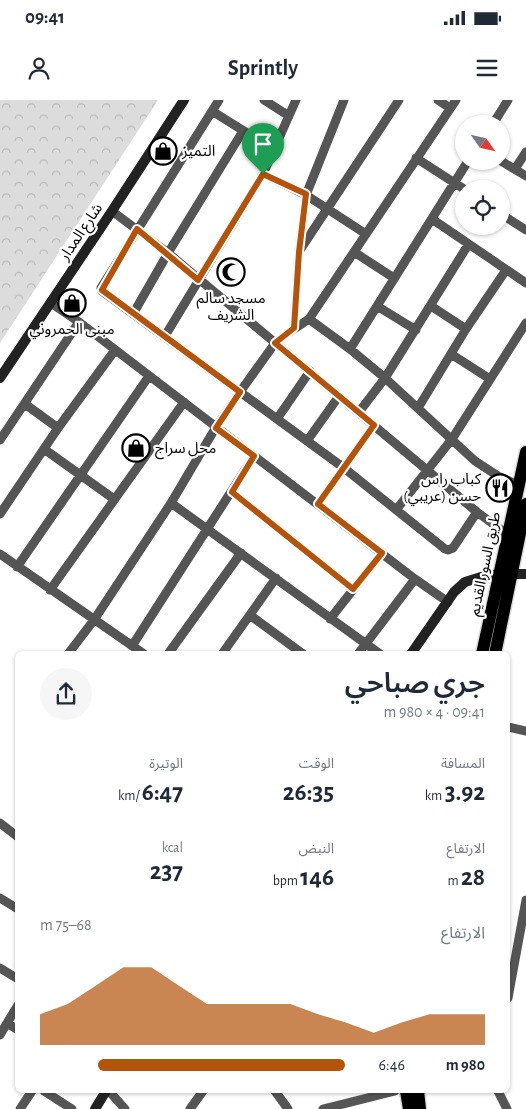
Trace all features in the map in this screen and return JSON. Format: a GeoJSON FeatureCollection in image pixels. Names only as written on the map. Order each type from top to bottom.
{"type":"FeatureCollection","features":[{"type":"Feature","properties":{"kind":"main road","name":"طريق السور القديم"},"geometry":{"type":"LineString","coordinates":[[495,651],[506,574],[508,535],[526,452]]}},
{"type":"Feature","properties":{"kind":"main road","name":"طريق السور القديم"},"geometry":{"type":"LineString","coordinates":[[483,651],[518,538],[526,504]]}},
{"type":"Feature","properties":{"kind":"main road"},"geometry":{"type":"LineString","coordinates":[[407,1093],[414,1107]]}},
{"type":"Feature","properties":{"kind":"main road"},"geometry":{"type":"LineString","coordinates":[[414,1107],[418,1093]]}},
{"type":"Feature","properties":{"kind":"street","name":"شارع المدار"},"geometry":{"type":"LineString","coordinates":[[0,378],[184,100]]}},
{"type":"Feature","properties":{"kind":"street"},"geometry":{"type":"LineString","coordinates":[[219,100],[137,229],[101,288],[102,291],[344,468],[445,549],[453,548],[477,512]]}},
{"type":"Feature","properties":{"kind":"street"},"geometry":{"type":"LineString","coordinates":[[264,100],[289,116]]}},
{"type":"Feature","properties":{"kind":"street"},"geometry":{"type":"LineString","coordinates":[[165,336],[263,174],[296,100]]}},
{"type":"Feature","properties":{"kind":"street"},"geometry":{"type":"LineString","coordinates":[[294,328],[299,252],[306,194],[344,100]]}},
{"type":"Feature","properties":{"kind":"street"},"geometry":{"type":"LineString","coordinates":[[299,252],[399,100]]}},
{"type":"Feature","properties":{"kind":"street"},"geometry":{"type":"LineString","coordinates":[[438,100],[450,108]]}},
{"type":"Feature","properties":{"kind":"street"},"geometry":{"type":"LineString","coordinates":[[70,651],[94,620],[171,503],[240,392],[275,343],[309,318],[456,100]]}},
{"type":"Feature","properties":{"kind":"street"},"geometry":{"type":"LineString","coordinates":[[498,115],[508,100]]}},
{"type":"Feature","properties":{"kind":"street"},"geometry":{"type":"LineString","coordinates":[[212,111],[274,150]]}},
{"type":"Feature","properties":{"kind":"street"},"geometry":{"type":"LineString","coordinates":[[133,314],[243,131]]}},
{"type":"Feature","properties":{"kind":"street"},"geometry":{"type":"LineString","coordinates":[[515,169],[526,152]]}},
{"type":"Feature","properties":{"kind":"street"},"geometry":{"type":"LineString","coordinates":[[350,349],[455,183],[416,158]]}},
{"type":"Feature","properties":{"kind":"street"},"geometry":{"type":"LineString","coordinates":[[510,166],[526,176]]}},
{"type":"Feature","properties":{"kind":"street"},"geometry":{"type":"LineString","coordinates":[[263,174],[306,194],[366,234]]}},
{"type":"Feature","properties":{"kind":"street"},"geometry":{"type":"LineString","coordinates":[[112,211],[168,253],[426,470],[508,535]]}},
{"type":"Feature","properties":{"kind":"street"},"geometry":{"type":"LineString","coordinates":[[432,220],[526,283]]}},
{"type":"Feature","properties":{"kind":"street"},"geometry":{"type":"LineString","coordinates":[[510,220],[526,230]]}},
{"type":"Feature","properties":{"kind":"street"},"geometry":{"type":"LineString","coordinates":[[359,412],[385,378],[468,245]]}},
{"type":"Feature","properties":{"kind":"street"},"geometry":{"type":"LineString","coordinates":[[354,252],[394,278]]}},
{"type":"Feature","properties":{"kind":"street"},"geometry":{"type":"LineString","coordinates":[[418,408],[466,329],[506,270]]}},
{"type":"Feature","properties":{"kind":"street"},"geometry":{"type":"LineString","coordinates":[[51,303],[79,322],[216,428],[448,602]]}},
{"type":"Feature","properties":{"kind":"street"},"geometry":{"type":"LineString","coordinates":[[377,306],[416,330]]}},
{"type":"Feature","properties":{"kind":"street"},"geometry":{"type":"LineString","coordinates":[[431,306],[466,329]]}},
{"type":"Feature","properties":{"kind":"street"},"geometry":{"type":"LineString","coordinates":[[309,318],[385,378],[475,461],[487,470],[518,485]]}},
{"type":"Feature","properties":{"kind":"street"},"geometry":{"type":"LineString","coordinates":[[0,440],[79,322]]}},
{"type":"Feature","properties":{"kind":"street"},"geometry":{"type":"LineString","coordinates":[[396,510],[452,438],[526,323]]}},
{"type":"Feature","properties":{"kind":"street"},"geometry":{"type":"LineString","coordinates":[[0,512],[115,350]]}},
{"type":"Feature","properties":{"kind":"street"},"geometry":{"type":"LineString","coordinates":[[451,354],[490,379]]}},
{"type":"Feature","properties":{"kind":"street"},"geometry":{"type":"LineString","coordinates":[[277,419],[310,371]]}},
{"type":"Feature","properties":{"kind":"street"},"geometry":{"type":"LineString","coordinates":[[17,567],[149,376]]}},
{"type":"Feature","properties":{"kind":"street"},"geometry":{"type":"LineString","coordinates":[[307,441],[339,396]]}},
{"type":"Feature","properties":{"kind":"street"},"geometry":{"type":"LineString","coordinates":[[50,590],[184,402]]}},
{"type":"Feature","properties":{"kind":"street"},"geometry":{"type":"LineString","coordinates":[[25,404],[58,428]]}},
{"type":"Feature","properties":{"kind":"street"},"geometry":{"type":"LineString","coordinates":[[318,504],[374,425]]}},
{"type":"Feature","properties":{"kind":"street"},"geometry":{"type":"LineString","coordinates":[[44,449],[114,500]]}},
{"type":"Feature","properties":{"kind":"street"},"geometry":{"type":"LineString","coordinates":[[132,646],[254,456]]}},
{"type":"Feature","properties":{"kind":"street"},"geometry":{"type":"LineString","coordinates":[[232,492],[353,589]]}},
{"type":"Feature","properties":{"kind":"street"},"geometry":{"type":"LineString","coordinates":[[171,503],[376,651]]}},
{"type":"Feature","properties":{"kind":"street"},"geometry":{"type":"LineString","coordinates":[[170,651],[241,553]]}},
{"type":"Feature","properties":{"kind":"street"},"geometry":{"type":"LineString","coordinates":[[330,619],[382,553]]}},
{"type":"Feature","properties":{"kind":"street"},"geometry":{"type":"LineString","coordinates":[[0,554],[140,651]]}},
{"type":"Feature","properties":{"kind":"street"},"geometry":{"type":"LineString","coordinates":[[413,651],[459,586],[481,577],[526,574]]}},
{"type":"Feature","properties":{"kind":"street"},"geometry":{"type":"LineString","coordinates":[[224,651],[276,578]]}},
{"type":"Feature","properties":{"kind":"street"},"geometry":{"type":"LineString","coordinates":[[360,651],[415,579]]}},
{"type":"Feature","properties":{"kind":"street"},"geometry":{"type":"LineString","coordinates":[[250,616],[299,651]]}},
{"type":"Feature","properties":{"kind":"street"},"geometry":{"type":"LineString","coordinates":[[510,727],[526,731]]}},
{"type":"Feature","properties":{"kind":"street"},"geometry":{"type":"LineString","coordinates":[[0,823],[15,834]]}},
{"type":"Feature","properties":{"kind":"street"},"geometry":{"type":"LineString","coordinates":[[0,898],[15,908]]}},
{"type":"Feature","properties":{"kind":"street"},"geometry":{"type":"LineString","coordinates":[[510,987],[526,900]]}},
{"type":"Feature","properties":{"kind":"street"},"geometry":{"type":"LineString","coordinates":[[0,968],[15,977]]}},
{"type":"Feature","properties":{"kind":"street"},"geometry":{"type":"LineString","coordinates":[[0,1035],[15,1010]]}},
{"type":"Feature","properties":{"kind":"street"},"geometry":{"type":"LineString","coordinates":[[7,1023],[15,1028]]}},
{"type":"Feature","properties":{"kind":"street"},"geometry":{"type":"LineString","coordinates":[[20,1109],[31,1093]]}},
{"type":"Feature","properties":{"kind":"street"},"geometry":{"type":"LineString","coordinates":[[47,1093],[72,1109]]}},
{"type":"Feature","properties":{"kind":"street"},"geometry":{"type":"LineString","coordinates":[[95,1109],[104,1093]]}},
{"type":"Feature","properties":{"kind":"street"},"geometry":{"type":"LineString","coordinates":[[106,1093],[125,1109]]}},
{"type":"Feature","properties":{"kind":"street"},"geometry":{"type":"LineString","coordinates":[[190,1109],[201,1093]]}},
{"type":"Feature","properties":{"kind":"street"},"geometry":{"type":"LineString","coordinates":[[276,1093],[288,1109]]}},
{"type":"Feature","properties":{"kind":"street"},"geometry":{"type":"LineString","coordinates":[[323,1109],[387,1093]]}},
{"type":"Feature","properties":{"kind":"street"},"geometry":{"type":"LineString","coordinates":[[499,1093],[507,1109]]}},
{"type":"Feature","properties":{"kind":"green space"},"geometry":{"type":"Polygon","coordinates":[[[0,100],[158,100],[0,343],[0,100]]]}},
{"type":"Feature","properties":{"kind":"place","name":"التميز"},"geometry":{"type":"Point","coordinates":[163,151]}},
{"type":"Feature","properties":{"kind":"place","name":"مسجد سالم الشريف"},"geometry":{"type":"Point","coordinates":[231,272]}},
{"type":"Feature","properties":{"kind":"place","name":"مبنى الحمروني"},"geometry":{"type":"Point","coordinates":[72,303]}},
{"type":"Feature","properties":{"kind":"place","name":"محل سراج"},"geometry":{"type":"Point","coordinates":[136,448]}},
{"type":"Feature","properties":{"kind":"place","name":"كباب راس حسن (عريبي)"},"geometry":{"type":"Point","coordinates":[500,488]}},
{"type":"Feature","properties":{"kind":"route"},"geometry":{"type":"LineString","coordinates":[[263,174],[306,194],[299,252],[294,328],[275,343],[374,425],[318,504],[382,553],[353,589],[232,492],[254,456],[216,428],[240,392],[102,291],[101,288],[137,229],[198,280],[263,174]]}}]}
